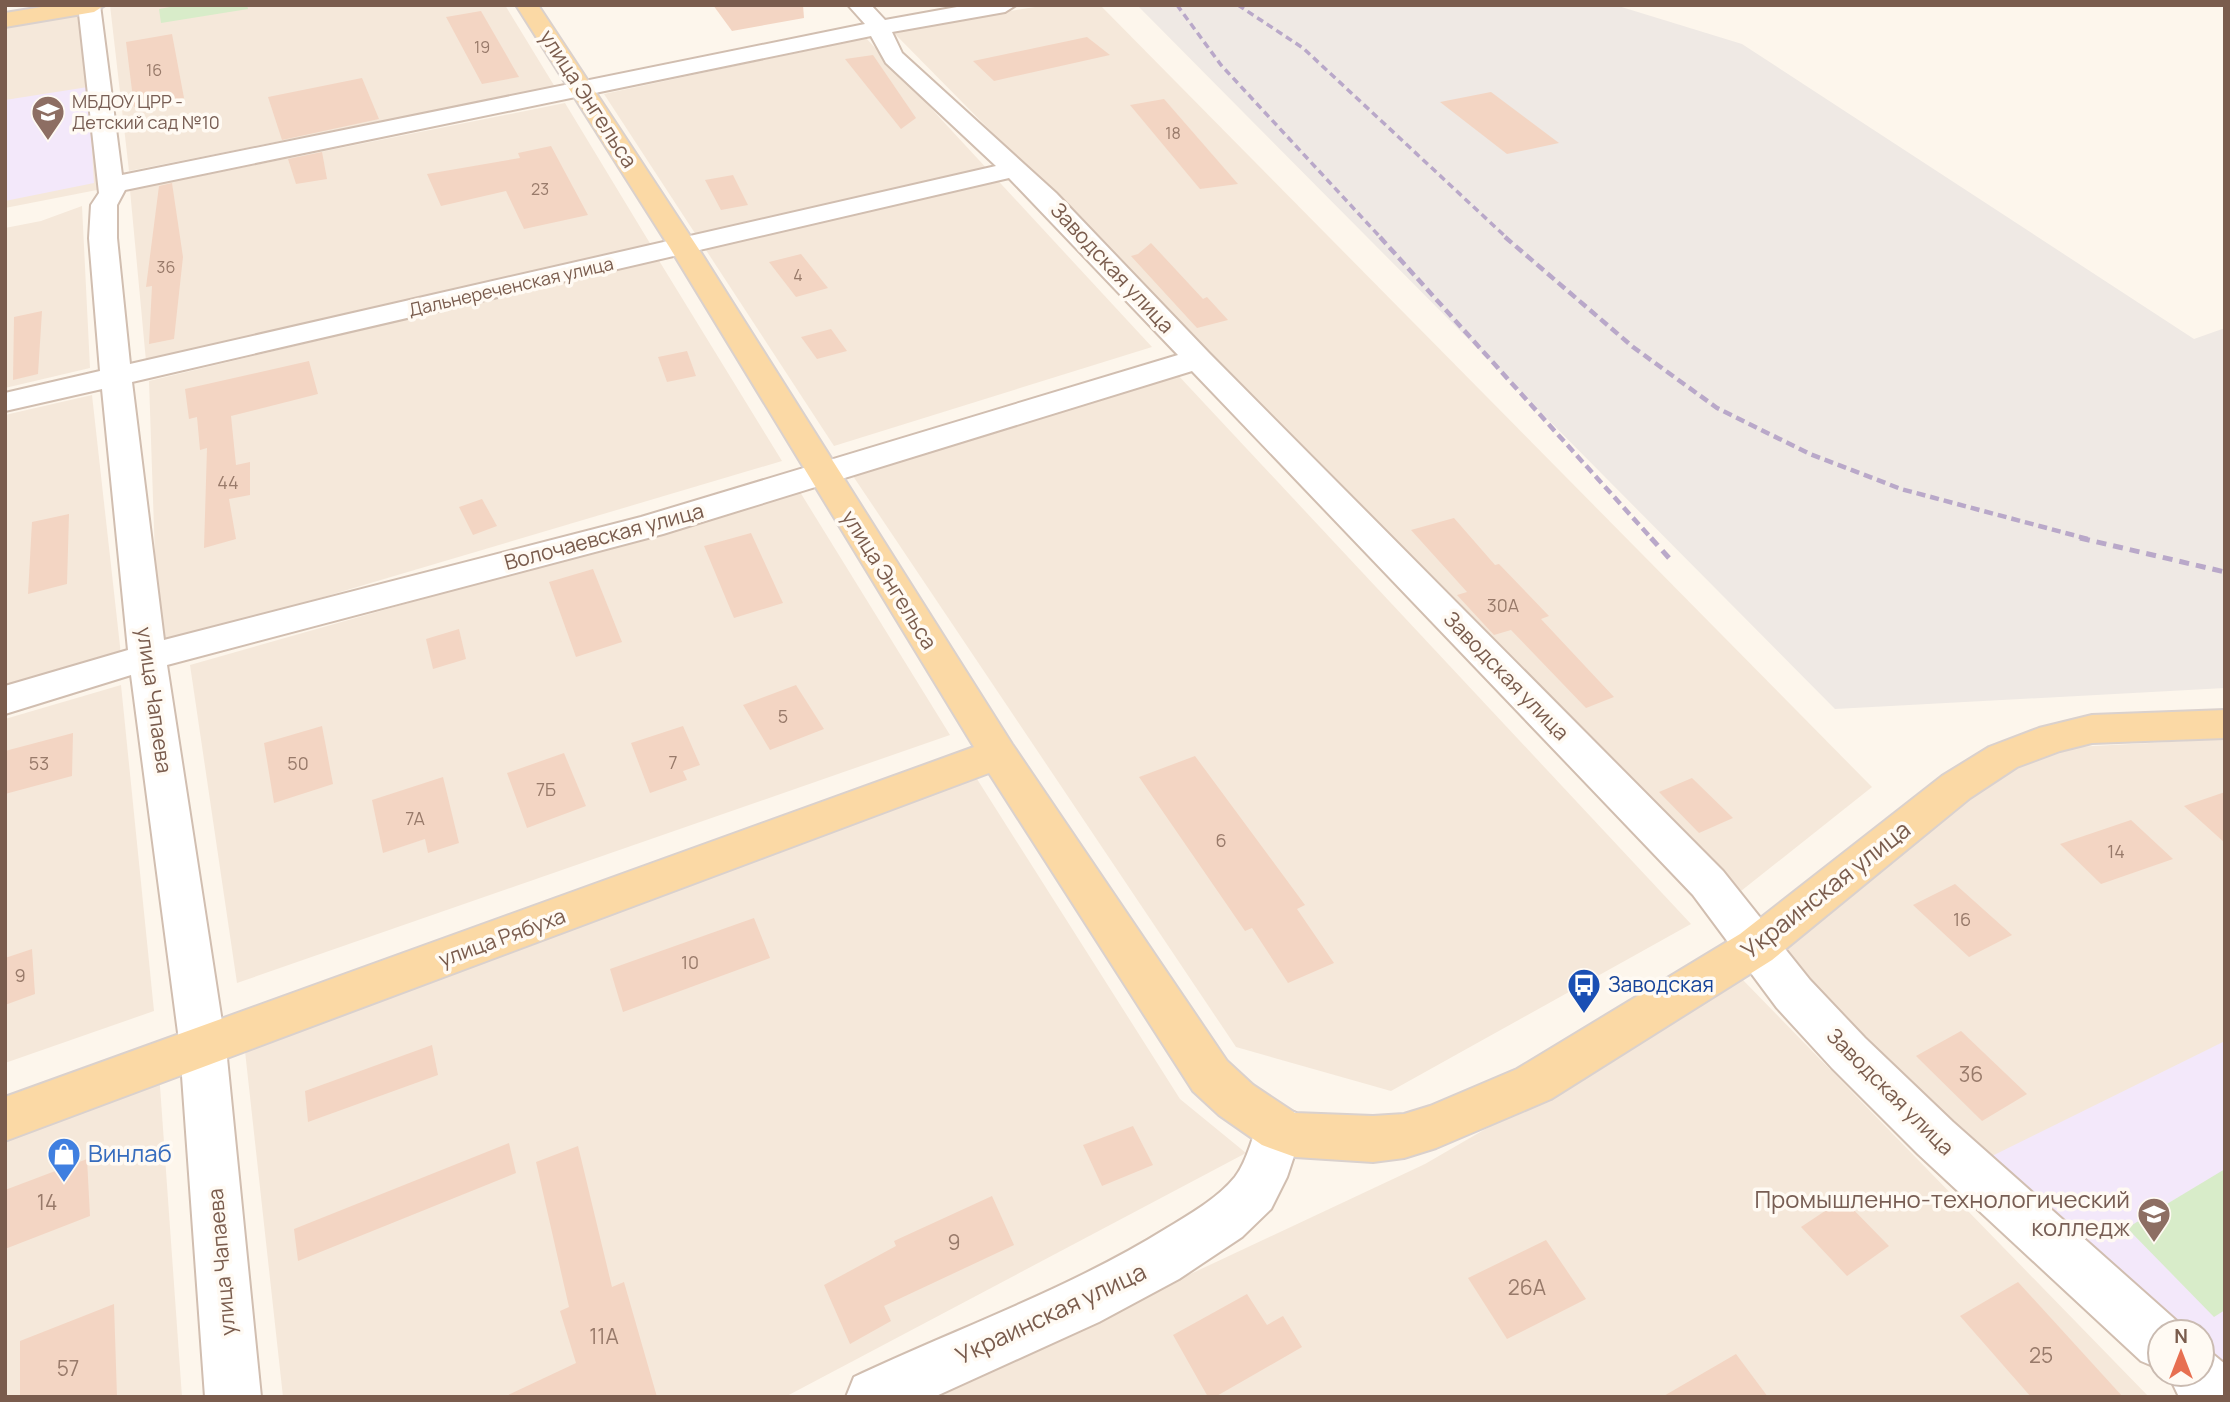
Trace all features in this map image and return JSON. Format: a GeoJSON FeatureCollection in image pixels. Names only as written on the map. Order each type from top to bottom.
{"type":"FeatureCollection","features":[{"type":"Feature","properties":{"kind":"main road","name":"улица Энгельса"},"geometry":{"type":"LineString","coordinates":[[527,5],[684,248],[998,754],[1210,1076],[1221,1089],[1279,1129]]}},
{"type":"Feature","properties":{"kind":"main road"},"geometry":{"type":"LineString","coordinates":[[5,20],[91,6]]}},
{"type":"Feature","properties":{"kind":"main road","name":"Украинская улица"},"geometry":{"type":"LineString","coordinates":[[1279,1129],[1296,1135],[1373,1139],[1404,1136],[1446,1122],[1534,1084],[1756,947],[1956,787],[2003,757],[2053,738],[2092,729],[2225,724]]}},
{"type":"Feature","properties":{"kind":"main road","name":"улица Рябуха"},"geometry":{"type":"LineString","coordinates":[[5,1119],[998,754]]}},
{"type":"Feature","properties":{"kind":"street"},"geometry":{"type":"LineString","coordinates":[[111,185],[581,88],[870,17],[1005,5]]}},
{"type":"Feature","properties":{"kind":"street","name":"улица Чапаева"},"geometry":{"type":"LineString","coordinates":[[91,6],[112,193],[104,205],[103,238],[116,375],[147,657],[203,1048],[233,1397]]}},
{"type":"Feature","properties":{"kind":"street","name":"Заводская улица"},"geometry":{"type":"LineString","coordinates":[[870,17],[886,49],[894,58],[1016,169],[1708,883],[1808,1010],[1945,1147],[2146,1329]]}},
{"type":"Feature","properties":{"kind":"street","name":"Дальнереченская улица"},"geometry":{"type":"LineString","coordinates":[[5,402],[684,248],[1016,169]]}},
{"type":"Feature","properties":{"kind":"street","name":"Волочаевская улица"},"geometry":{"type":"LineString","coordinates":[[5,700],[147,657],[651,526],[1198,359]]}},
{"type":"Feature","properties":{"kind":"street","name":"Украинская улица"},"geometry":{"type":"LineString","coordinates":[[907,1389],[1098,1297],[1165,1260],[1233,1214],[1258,1185],[1279,1129]]}},
{"type":"Feature","properties":{"kind":"shaded area"},"geometry":{"type":"Polygon","coordinates":[[[110,5],[505,5],[555,87],[129,171],[110,5]]]}},
{"type":"Feature","properties":{"kind":"shaded area"},"geometry":{"type":"Polygon","coordinates":[[[1048,5],[1100,5],[1872,787],[1741,891],[891,30],[1048,5]]]}},
{"type":"Feature","properties":{"kind":"shaded area"},"geometry":{"type":"Polygon","coordinates":[[[1137,5],[1615,5],[1742,44],[2194,339],[2225,328],[2225,688],[1835,709],[1137,5]]]}},
{"type":"Feature","properties":{"kind":"shaded area"},"geometry":{"type":"Polygon","coordinates":[[[84,9],[102,189],[5,208],[5,22],[84,9]]]}},
{"type":"Feature","properties":{"kind":"shaded area"},"geometry":{"type":"Polygon","coordinates":[[[866,38],[1152,347],[834,446],[604,94],[866,38]]]}},
{"type":"Feature","properties":{"kind":"shaded area","name":"МБДОУ ЦРР - Детский сад №10"},"geometry":{"type":"Polygon","coordinates":[[[88,87],[94,183],[5,201],[5,100],[88,87]]]}},
{"type":"Feature","properties":{"kind":"shaded area"},"geometry":{"type":"Polygon","coordinates":[[[565,103],[651,245],[146,361],[130,190],[565,103]]]}},
{"type":"Feature","properties":{"kind":"shaded area"},"geometry":{"type":"Polygon","coordinates":[[[82,206],[90,368],[5,388],[5,228],[41,221],[82,206]]]}},
{"type":"Feature","properties":{"kind":"shaded area"},"geometry":{"type":"Polygon","coordinates":[[[658,259],[782,461],[158,646],[149,381],[658,259]]]}},
{"type":"Feature","properties":{"kind":"shaded area"},"geometry":{"type":"Polygon","coordinates":[[[1176,373],[1691,924],[1391,1091],[1236,1047],[853,476],[1176,373]]]}},
{"type":"Feature","properties":{"kind":"shaded area"},"geometry":{"type":"Polygon","coordinates":[[[92,395],[121,655],[5,687],[5,415],[92,395]]]}},
{"type":"Feature","properties":{"kind":"shaded area"},"geometry":{"type":"Polygon","coordinates":[[[800,492],[950,735],[237,983],[190,665],[800,492]]]}},
{"type":"Feature","properties":{"kind":"shaded area"},"geometry":{"type":"Polygon","coordinates":[[[121,685],[154,1011],[5,1063],[5,719],[121,685]]]}},
{"type":"Feature","properties":{"kind":"shaded area"},"geometry":{"type":"Polygon","coordinates":[[[2225,739],[2225,1396],[2216,1371],[2216,1318],[2146,1318],[1776,951],[1948,816],[2006,766],[2075,747],[2225,739]]]}},
{"type":"Feature","properties":{"kind":"shaded area"},"geometry":{"type":"Polygon","coordinates":[[[977,779],[1180,1099],[1246,1153],[785,1397],[283,1397],[244,1042],[977,779]]]}},
{"type":"Feature","properties":{"kind":"shaded area"},"geometry":{"type":"Polygon","coordinates":[[[1743,980],[2149,1397],[944,1397],[941,1391],[1425,1164],[1743,980]]]}},
{"type":"Feature","properties":{"kind":"shaded area","name":"Промышленно-технологический колледж"},"geometry":{"type":"Polygon","coordinates":[[[2225,1041],[2225,1382],[2216,1373],[2216,1318],[2159,1318],[1992,1156],[2225,1041]]]}},
{"type":"Feature","properties":{"kind":"shaded area"},"geometry":{"type":"Polygon","coordinates":[[[159,1072],[182,1397],[5,1397],[5,1127],[159,1072]]]}},
{"type":"Feature","properties":{"kind":"green space"},"geometry":{"type":"Polygon","coordinates":[[[181,5],[247,5],[248,9],[161,23],[159,9],[181,5]]]}},
{"type":"Feature","properties":{"kind":"green space"},"geometry":{"type":"Polygon","coordinates":[[[2225,1169],[2225,1310],[2214,1317],[2127,1228],[2225,1169]]]}},
{"type":"Feature","properties":{"kind":"building"},"geometry":{"type":"Polygon","coordinates":[[[713,5],[803,5],[804,18],[732,31],[713,5]]]}},
{"type":"Feature","properties":{"kind":"building"},"geometry":{"type":"Polygon","coordinates":[[[481,11],[519,77],[482,84],[446,17],[481,11]]]}},
{"type":"Feature","properties":{"kind":"building"},"geometry":{"type":"Polygon","coordinates":[[[172,34],[184,98],[134,107],[126,42],[172,34]]]}},
{"type":"Feature","properties":{"kind":"building"},"geometry":{"type":"Polygon","coordinates":[[[1087,37],[1110,55],[994,81],[973,61],[1087,37]]]}},
{"type":"Feature","properties":{"kind":"building"},"geometry":{"type":"Polygon","coordinates":[[[873,55],[916,118],[901,129],[845,59],[873,55]]]}},
{"type":"Feature","properties":{"kind":"building"},"geometry":{"type":"Polygon","coordinates":[[[362,78],[379,119],[282,140],[268,97],[362,78]]]}},
{"type":"Feature","properties":{"kind":"building"},"geometry":{"type":"Polygon","coordinates":[[[1491,92],[1559,143],[1507,154],[1440,102],[1491,92]]]}},
{"type":"Feature","properties":{"kind":"building"},"geometry":{"type":"Polygon","coordinates":[[[1164,99],[1238,184],[1200,189],[1130,105],[1164,99]]]}},
{"type":"Feature","properties":{"kind":"building"},"geometry":{"type":"Polygon","coordinates":[[[551,146],[588,215],[524,229],[506,191],[441,206],[427,174],[520,158],[518,153],[551,146]]]}},
{"type":"Feature","properties":{"kind":"building"},"geometry":{"type":"Polygon","coordinates":[[[322,152],[327,179],[296,184],[288,159],[322,152]]]}},
{"type":"Feature","properties":{"kind":"building"},"geometry":{"type":"Polygon","coordinates":[[[733,175],[748,205],[721,210],[705,180],[733,175]]]}},
{"type":"Feature","properties":{"kind":"building"},"geometry":{"type":"Polygon","coordinates":[[[172,183],[183,257],[174,339],[149,344],[152,286],[146,287],[159,186],[172,183]]]}},
{"type":"Feature","properties":{"kind":"building"},"geometry":{"type":"Polygon","coordinates":[[[1151,243],[1203,299],[1207,297],[1228,320],[1197,328],[1131,256],[1138,254],[1151,243]]]}},
{"type":"Feature","properties":{"kind":"building"},"geometry":{"type":"Polygon","coordinates":[[[801,254],[828,288],[796,297],[769,262],[801,254]]]}},
{"type":"Feature","properties":{"kind":"building"},"geometry":{"type":"Polygon","coordinates":[[[42,311],[38,374],[13,380],[14,317],[42,311]]]}},
{"type":"Feature","properties":{"kind":"building"},"geometry":{"type":"Polygon","coordinates":[[[831,329],[847,351],[817,359],[801,337],[831,329]]]}},
{"type":"Feature","properties":{"kind":"building"},"geometry":{"type":"Polygon","coordinates":[[[687,351],[696,376],[667,382],[658,357],[687,351]]]}},
{"type":"Feature","properties":{"kind":"building"},"geometry":{"type":"Polygon","coordinates":[[[309,361],[318,394],[231,416],[236,465],[250,462],[250,495],[229,499],[236,539],[204,548],[207,448],[200,450],[197,417],[189,419],[185,389],[309,361]]]}},
{"type":"Feature","properties":{"kind":"building"},"geometry":{"type":"Polygon","coordinates":[[[482,499],[497,526],[473,535],[459,507],[482,499]]]}},
{"type":"Feature","properties":{"kind":"building"},"geometry":{"type":"Polygon","coordinates":[[[69,514],[67,584],[28,594],[32,522],[69,514]]]}},
{"type":"Feature","properties":{"kind":"building"},"geometry":{"type":"Polygon","coordinates":[[[1454,518],[1495,565],[1499,564],[1549,616],[1541,619],[1614,697],[1586,708],[1511,630],[1494,635],[1457,595],[1467,592],[1411,530],[1454,518]]]}},
{"type":"Feature","properties":{"kind":"building"},"geometry":{"type":"Polygon","coordinates":[[[751,533],[783,603],[734,618],[704,546],[751,533]]]}},
{"type":"Feature","properties":{"kind":"building"},"geometry":{"type":"Polygon","coordinates":[[[593,569],[622,642],[576,657],[549,582],[593,569]]]}},
{"type":"Feature","properties":{"kind":"building"},"geometry":{"type":"Polygon","coordinates":[[[459,629],[466,659],[433,669],[426,639],[459,629]]]}},
{"type":"Feature","properties":{"kind":"building"},"geometry":{"type":"Polygon","coordinates":[[[796,685],[824,729],[770,750],[743,705],[796,685]]]}},
{"type":"Feature","properties":{"kind":"building"},"geometry":{"type":"Polygon","coordinates":[[[322,726],[333,784],[274,803],[264,743],[322,726]]]}},
{"type":"Feature","properties":{"kind":"building"},"geometry":{"type":"Polygon","coordinates":[[[683,726],[700,765],[683,771],[687,780],[650,793],[631,743],[683,726]]]}},
{"type":"Feature","properties":{"kind":"building"},"geometry":{"type":"Polygon","coordinates":[[[73,733],[72,776],[5,794],[5,751],[73,733]]]}},
{"type":"Feature","properties":{"kind":"building"},"geometry":{"type":"Polygon","coordinates":[[[564,753],[586,806],[527,828],[507,773],[564,753]]]}},
{"type":"Feature","properties":{"kind":"building"},"geometry":{"type":"Polygon","coordinates":[[[1195,756],[1305,905],[1297,909],[1334,963],[1288,983],[1252,928],[1245,931],[1139,777],[1195,756]]]}},
{"type":"Feature","properties":{"kind":"building"},"geometry":{"type":"Polygon","coordinates":[[[443,777],[459,843],[428,853],[425,839],[383,853],[372,800],[443,777]]]}},
{"type":"Feature","properties":{"kind":"building"},"geometry":{"type":"Polygon","coordinates":[[[1692,778],[1733,818],[1699,833],[1659,792],[1692,778]]]}},
{"type":"Feature","properties":{"kind":"building"},"geometry":{"type":"Polygon","coordinates":[[[2225,792],[2225,843],[2184,806],[2225,792]]]}},
{"type":"Feature","properties":{"kind":"building"},"geometry":{"type":"Polygon","coordinates":[[[2131,820],[2173,859],[2101,884],[2060,844],[2131,820]]]}},
{"type":"Feature","properties":{"kind":"building"},"geometry":{"type":"Polygon","coordinates":[[[1955,884],[2012,935],[1969,957],[1913,905],[1955,884]]]}},
{"type":"Feature","properties":{"kind":"building"},"geometry":{"type":"Polygon","coordinates":[[[754,918],[770,958],[623,1012],[610,969],[754,918]]]}},
{"type":"Feature","properties":{"kind":"building"},"geometry":{"type":"Polygon","coordinates":[[[32,949],[35,994],[5,1005],[5,958],[32,949]]]}},
{"type":"Feature","properties":{"kind":"building"},"geometry":{"type":"Polygon","coordinates":[[[1961,1031],[2027,1094],[1982,1121],[1916,1056],[1961,1031]]]}},
{"type":"Feature","properties":{"kind":"building"},"geometry":{"type":"Polygon","coordinates":[[[432,1045],[438,1075],[308,1122],[305,1091],[432,1045]]]}},
{"type":"Feature","properties":{"kind":"building"},"geometry":{"type":"Polygon","coordinates":[[[1133,1126],[1153,1165],[1102,1186],[1083,1145],[1133,1126]]]}},
{"type":"Feature","properties":{"kind":"building"},"geometry":{"type":"Polygon","coordinates":[[[509,1143],[516,1173],[298,1261],[294,1229],[509,1143]]]}},
{"type":"Feature","properties":{"kind":"building"},"geometry":{"type":"Polygon","coordinates":[[[578,1146],[612,1287],[624,1282],[657,1397],[504,1397],[576,1363],[560,1311],[569,1307],[536,1162],[578,1146]]]}},
{"type":"Feature","properties":{"kind":"building"},"geometry":{"type":"Polygon","coordinates":[[[87,1159],[90,1216],[5,1249],[5,1190],[87,1159]]]}},
{"type":"Feature","properties":{"kind":"building"},"geometry":{"type":"Polygon","coordinates":[[[992,1196],[1014,1245],[884,1306],[891,1321],[850,1344],[824,1285],[896,1246],[894,1241],[992,1196]]]}},
{"type":"Feature","properties":{"kind":"building"},"geometry":{"type":"Polygon","coordinates":[[[1843,1199],[1889,1246],[1847,1276],[1801,1227],[1843,1199]]]}},
{"type":"Feature","properties":{"kind":"building"},"geometry":{"type":"Polygon","coordinates":[[[1546,1240],[1586,1299],[1507,1339],[1468,1278],[1546,1240]]]}},
{"type":"Feature","properties":{"kind":"building"},"geometry":{"type":"Polygon","coordinates":[[[2018,1282],[2123,1397],[2031,1397],[1960,1316],[2018,1282]]]}},
{"type":"Feature","properties":{"kind":"building"},"geometry":{"type":"Polygon","coordinates":[[[1247,1294],[1267,1325],[1283,1316],[1302,1347],[1215,1397],[1208,1397],[1173,1335],[1247,1294]]]}},
{"type":"Feature","properties":{"kind":"building"},"geometry":{"type":"Polygon","coordinates":[[[114,1304],[117,1397],[20,1397],[20,1341],[114,1304]]]}},
{"type":"Feature","properties":{"kind":"building"},"geometry":{"type":"Polygon","coordinates":[[[1736,1354],[1768,1397],[1662,1397],[1736,1354]]]}},
{"type":"Feature","properties":{"kind":"railway"},"geometry":{"type":"LineString","coordinates":[[1177,5],[1221,65],[1381,238]]}},
{"type":"Feature","properties":{"kind":"railway"},"geometry":{"type":"LineString","coordinates":[[1238,5],[1303,48],[1507,238]]}},
{"type":"Feature","properties":{"kind":"railway"},"geometry":{"type":"LineString","coordinates":[[1380,237],[1652,539]]}},
{"type":"Feature","properties":{"kind":"railway"},"geometry":{"type":"LineString","coordinates":[[1505,237],[1633,347],[1717,408],[1810,454],[1901,489],[2088,539]]}},
{"type":"Feature","properties":{"kind":"railway"},"geometry":{"type":"LineString","coordinates":[[1651,538],[1669,558]]}},
{"type":"Feature","properties":{"kind":"railway"},"geometry":{"type":"LineString","coordinates":[[2080,538],[2225,572]]}},
{"type":"Feature","properties":{"kind":"place","name":"МБДОУ ЦРР - Детский сад №10"},"geometry":{"type":"Point","coordinates":[48,142]}},
{"type":"Feature","properties":{"kind":"place","name":"Заводская"},"geometry":{"type":"Point","coordinates":[1584,1015]}},
{"type":"Feature","properties":{"kind":"place","name":"Винлаб"},"geometry":{"type":"Point","coordinates":[64,1184]}},
{"type":"Feature","properties":{"kind":"place","name":"Промышленно-технологический колледж"},"geometry":{"type":"Point","coordinates":[2154,1244]}}]}
